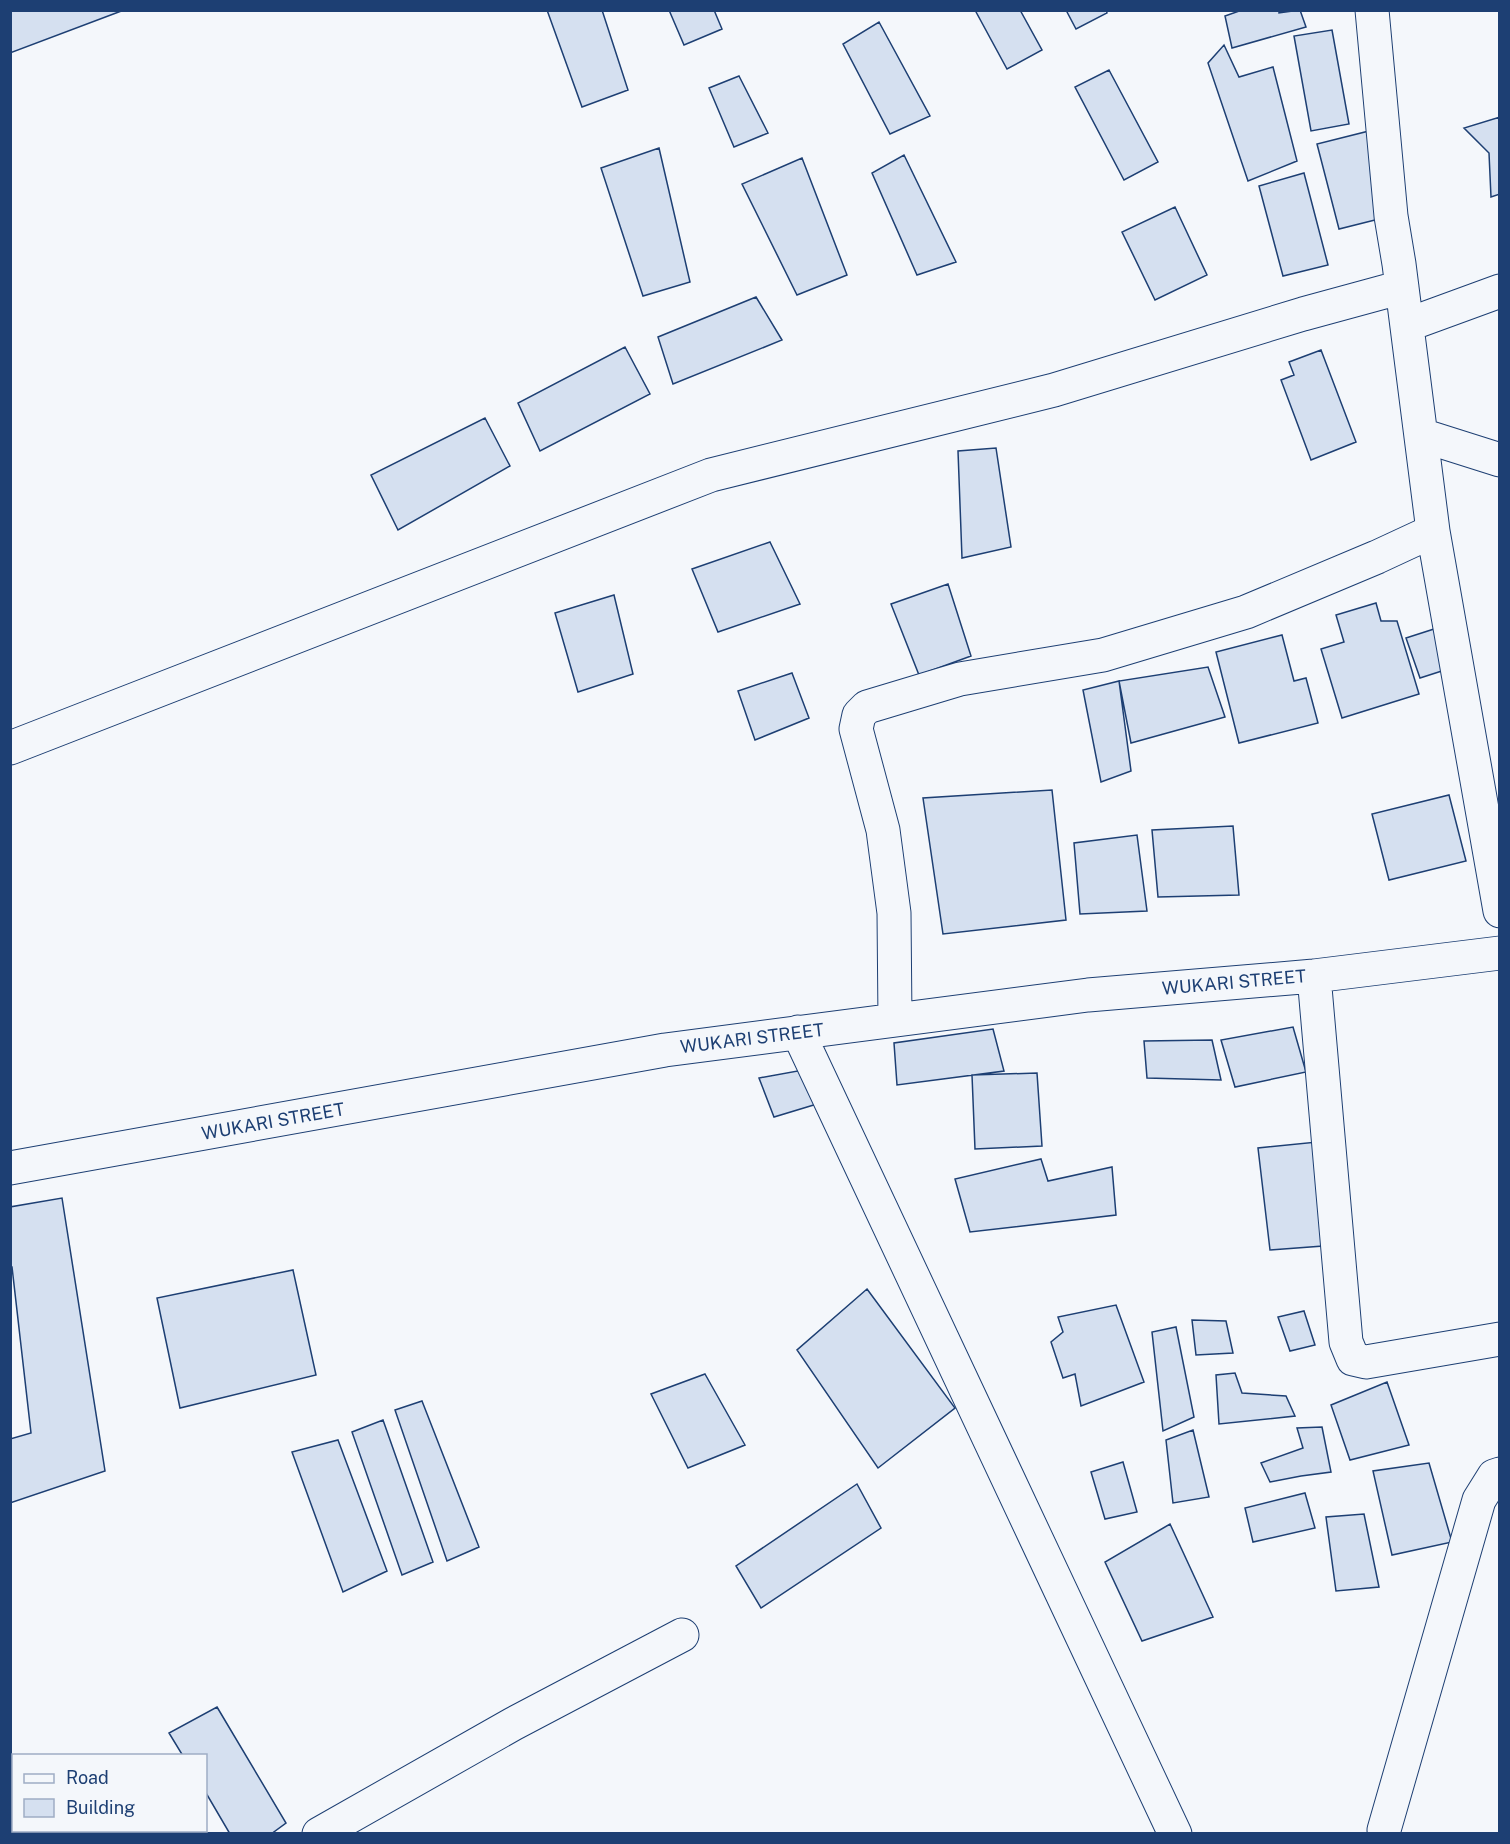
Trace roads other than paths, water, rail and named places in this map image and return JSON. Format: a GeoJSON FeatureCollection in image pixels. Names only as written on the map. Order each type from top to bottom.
{"type":"FeatureCollection","features":[{"type":"Feature","properties":{"kind":"street"},"geometry":{"type":"LineString","coordinates":[[1372,10],[1391,216],[1433,531],[1500,911]]}},
{"type":"Feature","properties":{"kind":"street"},"geometry":{"type":"LineString","coordinates":[[10,748],[711,475],[1054,390],[1303,314],[1402,287]]}},
{"type":"Feature","properties":{"kind":"street"},"geometry":{"type":"LineString","coordinates":[[1407,325],[1500,291]]}},
{"type":"Feature","properties":{"kind":"street"},"geometry":{"type":"LineString","coordinates":[[1421,435],[1500,460]]}},
{"type":"Feature","properties":{"kind":"street"},"geometry":{"type":"LineString","coordinates":[[895,1020],[894,913],[882,830],[856,729],[859,715],[867,707],[960,679],[1103,656],[1246,612],[1433,531]]}},
{"type":"Feature","properties":{"kind":"street","name":"WUKARI STREET"},"geometry":{"type":"LineString","coordinates":[[10,1168],[664,1050],[1088,995],[1314,976],[1500,953]]}},
{"type":"Feature","properties":{"kind":"street"},"geometry":{"type":"LineString","coordinates":[[1314,976],[1346,1342],[1353,1359],[1366,1362],[1500,1340]]}},
{"type":"Feature","properties":{"kind":"street"},"geometry":{"type":"LineString","coordinates":[[798,1032],[1175,1833]]}},
{"type":"Feature","properties":{"kind":"street"},"geometry":{"type":"LineString","coordinates":[[1384,1830],[1479,1500],[1494,1476],[1500,1474]]}},
{"type":"Feature","properties":{"kind":"street"},"geometry":{"type":"LineString","coordinates":[[319,1833],[513,1724],[682,1635]]}}]}
